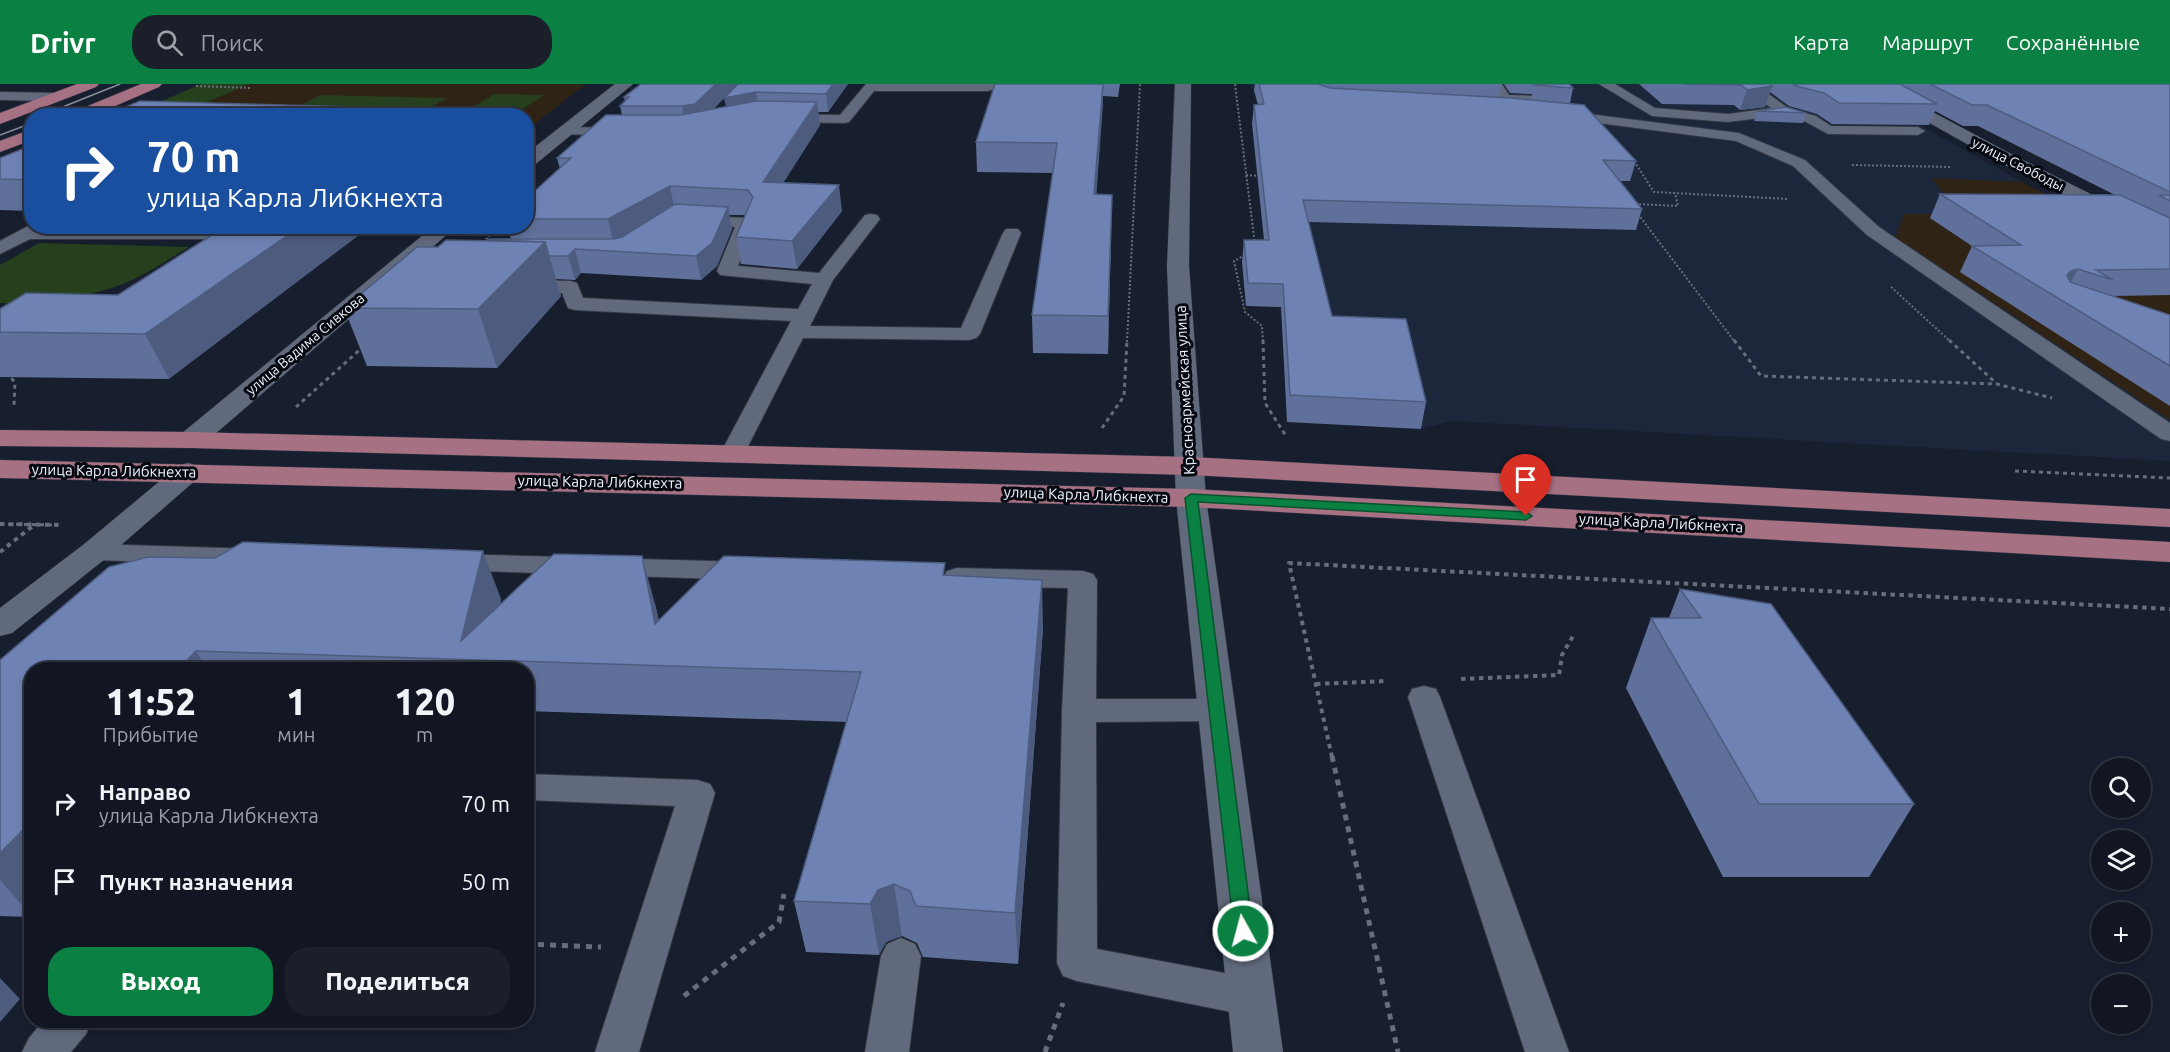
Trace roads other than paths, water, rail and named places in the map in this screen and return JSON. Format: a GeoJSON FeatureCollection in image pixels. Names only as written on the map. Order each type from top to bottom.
{"type":"FeatureCollection","features":[{"type":"Feature","properties":{"kind":"main road"},"geometry":{"type":"LineString","coordinates":[[28,108],[91,84]]}},
{"type":"Feature","properties":{"kind":"main road"},"geometry":{"type":"LineString","coordinates":[[96,108],[154,84]]}},
{"type":"Feature","properties":{"kind":"main road"},"geometry":{"type":"LineString","coordinates":[[0,119],[24,110]]}},
{"type":"Feature","properties":{"kind":"main road"},"geometry":{"type":"LineString","coordinates":[[0,147],[24,137]]}},
{"type":"Feature","properties":{"kind":"main road","name":"улица Карла Либкнехта"},"geometry":{"type":"LineString","coordinates":[[0,438],[191,440],[732,454],[1190,482],[2170,552]]}},
{"type":"Feature","properties":{"kind":"main road","name":"улица Карла Либкнехта"},"geometry":{"type":"LineString","coordinates":[[0,469],[1190,482],[2170,518]]}},
{"type":"Feature","properties":{"kind":"street"},"geometry":{"type":"LineString","coordinates":[[534,157],[625,84]]}},
{"type":"Feature","properties":{"kind":"street","name":"Красноармейская улица"},"geometry":{"type":"LineString","coordinates":[[1183,84],[1178,266],[1190,482],[1258,1052]]}},
{"type":"Feature","properties":{"kind":"street","name":"улица Свободы"},"geometry":{"type":"LineString","coordinates":[[1868,84],[2170,242]]}},
{"type":"Feature","properties":{"kind":"street","name":"улица Вадима Сивкова"},"geometry":{"type":"LineString","coordinates":[[191,440],[437,234]]}},
{"type":"Feature","properties":{"kind":"street"},"geometry":{"type":"LineString","coordinates":[[0,625],[94,552],[188,472]]}},
{"type":"Feature","properties":{"kind":"lane"},"geometry":{"type":"LineString","coordinates":[[770,118],[844,119],[869,86],[962,88],[987,87],[990,84]]}},
{"type":"Feature","properties":{"kind":"lane"},"geometry":{"type":"LineString","coordinates":[[1411,84],[1497,86],[1505,99],[1574,102]]}},
{"type":"Feature","properties":{"kind":"lane"},"geometry":{"type":"LineString","coordinates":[[1605,84],[1652,112],[1728,118],[1783,111]]}},
{"type":"Feature","properties":{"kind":"lane"},"geometry":{"type":"LineString","coordinates":[[1747,84],[1783,111],[1811,119],[1828,130],[1918,131]]}},
{"type":"Feature","properties":{"kind":"lane"},"geometry":{"type":"LineString","coordinates":[[0,96],[56,97]]}},
{"type":"Feature","properties":{"kind":"lane"},"geometry":{"type":"LineString","coordinates":[[1495,109],[1621,121],[1739,137],[1799,164],[1874,231],[2170,434]]}},
{"type":"Feature","properties":{"kind":"lane"},"geometry":{"type":"LineString","coordinates":[[1728,118],[1745,134],[1739,137]]}},
{"type":"Feature","properties":{"kind":"lane"},"geometry":{"type":"LineString","coordinates":[[566,131],[643,132]]}},
{"type":"Feature","properties":{"kind":"lane"},"geometry":{"type":"LineString","coordinates":[[675,219],[746,222],[727,271],[824,279]]}},
{"type":"Feature","properties":{"kind":"lane"},"geometry":{"type":"LineString","coordinates":[[732,454],[824,279],[871,219]]}},
{"type":"Feature","properties":{"kind":"lane"},"geometry":{"type":"LineString","coordinates":[[10,225],[24,227]]}},
{"type":"Feature","properties":{"kind":"lane"},"geometry":{"type":"LineString","coordinates":[[501,286],[570,287],[575,304],[801,324],[969,334],[1012,233]]}},
{"type":"Feature","properties":{"kind":"lane"},"geometry":{"type":"LineString","coordinates":[[0,248],[24,234]]}},
{"type":"Feature","properties":{"kind":"lane"},"geometry":{"type":"LineString","coordinates":[[219,251],[247,234]]}},
{"type":"Feature","properties":{"kind":"lane"},"geometry":{"type":"LineString","coordinates":[[420,248],[472,253]]}},
{"type":"Feature","properties":{"kind":"lane"},"geometry":{"type":"LineString","coordinates":[[377,284],[411,285]]}},
{"type":"Feature","properties":{"kind":"lane"},"geometry":{"type":"LineString","coordinates":[[94,552],[289,557]]}},
{"type":"Feature","properties":{"kind":"lane"},"geometry":{"type":"LineString","coordinates":[[419,561],[775,571]]}},
{"type":"Feature","properties":{"kind":"lane"},"geometry":{"type":"LineString","coordinates":[[929,576],[1083,580],[1079,711],[1077,963],[1251,997]]}},
{"type":"Feature","properties":{"kind":"lane"},"geometry":{"type":"LineString","coordinates":[[1424,697],[1547,1052]]}},
{"type":"Feature","properties":{"kind":"lane"},"geometry":{"type":"LineString","coordinates":[[1079,711],[1217,710]]}},
{"type":"Feature","properties":{"kind":"lane"},"geometry":{"type":"LineString","coordinates":[[534,787],[697,793],[617,1052]]}},
{"type":"Feature","properties":{"kind":"lane"},"geometry":{"type":"LineString","coordinates":[[887,1052],[901,956]]}},
{"type":"Feature","properties":{"kind":"lane"},"geometry":{"type":"LineString","coordinates":[[44,1052],[64,1028]]}},
{"type":"Feature","properties":{"kind":"tram line"},"geometry":{"type":"LineString","coordinates":[[60,108],[120,84]]}},
{"type":"Feature","properties":{"kind":"tram line"},"geometry":{"type":"LineString","coordinates":[[0,135],[24,126]]}}]}
